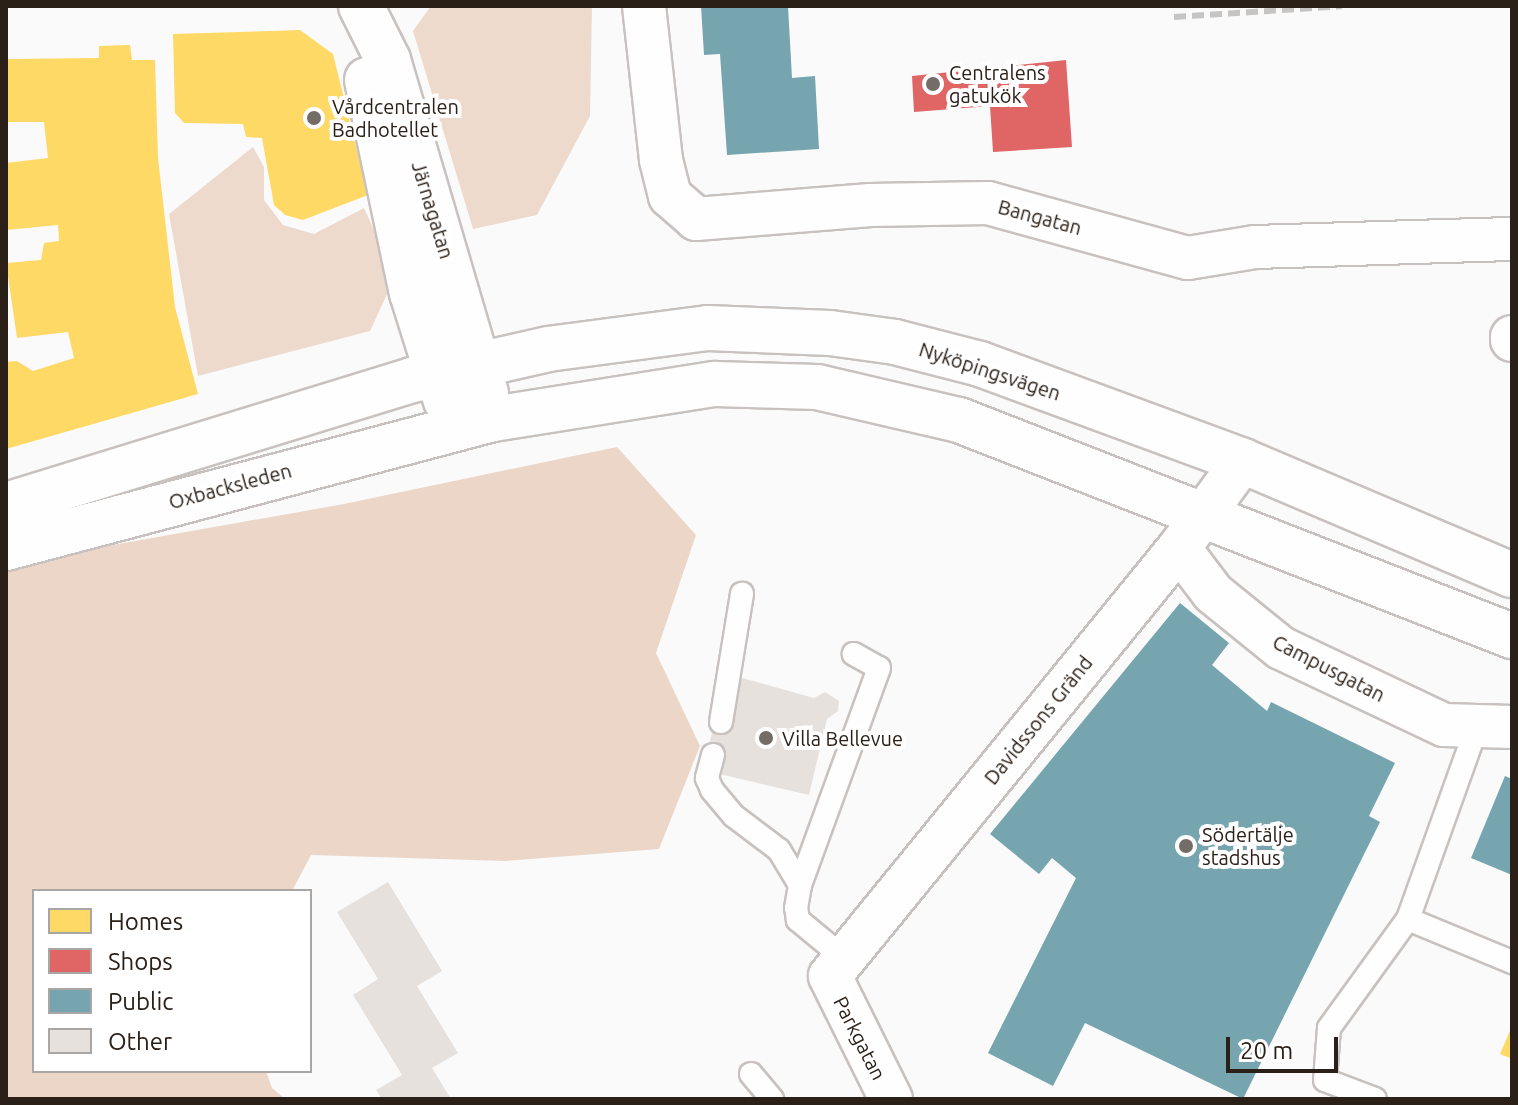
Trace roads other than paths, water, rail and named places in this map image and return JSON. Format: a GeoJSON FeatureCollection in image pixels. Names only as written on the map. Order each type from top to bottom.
{"type":"FeatureCollection","features":[{"type":"Feature","properties":{"kind":"main road","name":"Järnagatan"},"geometry":{"type":"LineString","coordinates":[[355,6],[412,293],[459,370]]}},
{"type":"Feature","properties":{"kind":"main road","name":"Järnagatan"},"geometry":{"type":"LineString","coordinates":[[361,6],[388,60],[474,423]]}},
{"type":"Feature","properties":{"kind":"main road","name":"Nyköpingsvägen"},"geometry":{"type":"LineString","coordinates":[[459,370],[548,349],[708,328],[830,333],[895,342],[980,364],[1243,461],[1512,575]]}},
{"type":"Feature","properties":{"kind":"main road"},"geometry":{"type":"LineString","coordinates":[[6,505],[459,370]]}},
{"type":"Feature","properties":{"kind":"main road"},"geometry":{"type":"LineString","coordinates":[[474,423],[715,384],[817,387],[959,420],[1206,513],[1512,636]]}},
{"type":"Feature","properties":{"kind":"main road","name":"Oxbacksleden"},"geometry":{"type":"LineString","coordinates":[[6,548],[474,423]]}},
{"type":"Feature","properties":{"kind":"street","name":"Bangatan"},"geometry":{"type":"LineString","coordinates":[[644,6],[661,160],[670,196],[696,219],[870,205],[988,203],[1188,258],[1255,247],[1512,239]]}},
{"type":"Feature","properties":{"kind":"street","name":"Davidssons Gränd"},"geometry":{"type":"LineString","coordinates":[[837,967],[1179,548],[1243,461]]}},
{"type":"Feature","properties":{"kind":"street","name":"Campusgatan"},"geometry":{"type":"LineString","coordinates":[[1179,548],[1213,593],[1281,648],[1444,725],[1501,722]]}},
{"type":"Feature","properties":{"kind":"street","name":"Parkgatan"},"geometry":{"type":"LineString","coordinates":[[837,967],[889,1098]]}},
{"type":"Feature","properties":{"kind":"lane"},"geometry":{"type":"LineString","coordinates":[[721,722],[742,594]]}},
{"type":"Feature","properties":{"kind":"lane"},"geometry":{"type":"LineString","coordinates":[[837,967],[798,920],[800,885],[879,668],[854,654]]}},
{"type":"Feature","properties":{"kind":"lane"},"geometry":{"type":"LineString","coordinates":[[1375,1099],[1325,1080],[1329,1028],[1408,919],[1501,722]]}},
{"type":"Feature","properties":{"kind":"lane"},"geometry":{"type":"LineString","coordinates":[[713,755],[707,778],[712,790],[734,816],[779,850],[800,885]]}},
{"type":"Feature","properties":{"kind":"lane"},"geometry":{"type":"LineString","coordinates":[[1408,919],[1512,962]]}},
{"type":"Feature","properties":{"kind":"lane"},"geometry":{"type":"LineString","coordinates":[[751,1074],[772,1099]]}},
{"type":"Feature","properties":{"kind":"railway"},"geometry":{"type":"LineString","coordinates":[[1174,17],[1342,6]]}},
{"type":"Feature","properties":{"kind":"place","name":"Centralens gatukök"},"geometry":{"type":"Point","coordinates":[933,84]}},
{"type":"Feature","properties":{"kind":"place","name":"Vårdcentralen Badhotellet"},"geometry":{"type":"Point","coordinates":[314,118]}},
{"type":"Feature","properties":{"kind":"place","name":"Villa Bellevue"},"geometry":{"type":"Point","coordinates":[766,738]}},
{"type":"Feature","properties":{"kind":"place","name":"Södertälje stadshus"},"geometry":{"type":"Point","coordinates":[1186,846]}}]}
